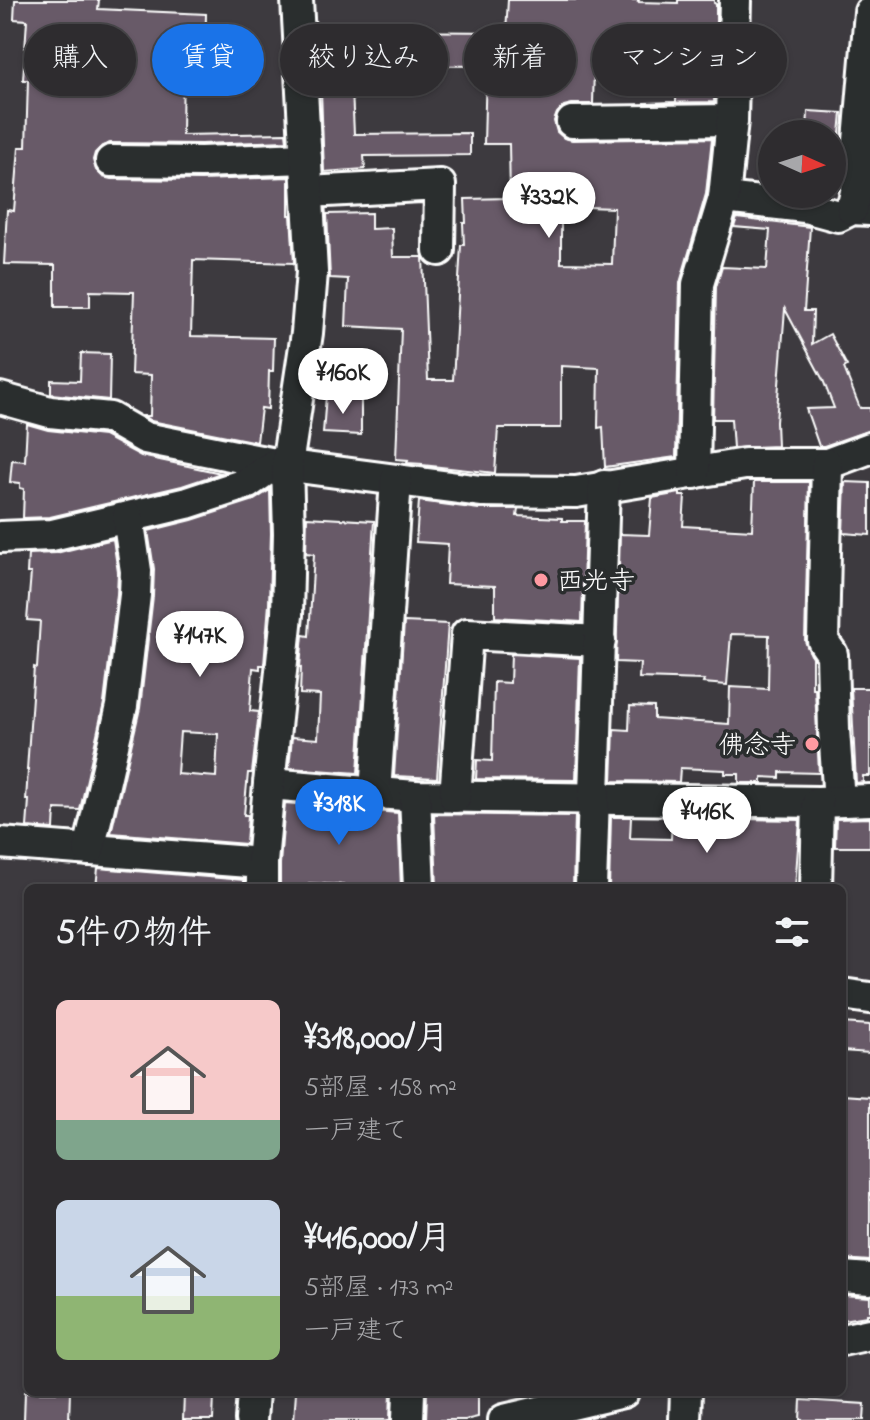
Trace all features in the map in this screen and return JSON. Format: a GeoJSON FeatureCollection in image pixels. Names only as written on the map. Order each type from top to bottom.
{"type":"FeatureCollection","features":[{"type":"Feature","properties":{"kind":"street"},"geometry":{"type":"LineString","coordinates":[[0,843],[89,850],[262,876],[287,615],[289,533],[281,464],[307,333],[312,272],[297,0]]}},
{"type":"Feature","properties":{"kind":"street"},"geometry":{"type":"LineString","coordinates":[[694,473],[698,284],[724,198],[732,120],[735,0]]}},
{"type":"Feature","properties":{"kind":"street"},"geometry":{"type":"LineString","coordinates":[[724,198],[805,207],[838,216],[861,209],[857,188],[870,12]]}},
{"type":"Feature","properties":{"kind":"street"},"geometry":{"type":"LineString","coordinates":[[572,122],[732,120]]}},
{"type":"Feature","properties":{"kind":"street"},"geometry":{"type":"LineString","coordinates":[[111,161],[306,158]]}},
{"type":"Feature","properties":{"kind":"street"},"geometry":{"type":"LineString","coordinates":[[308,192],[440,185],[439,250]]}},
{"type":"Feature","properties":{"kind":"street"},"geometry":{"type":"LineString","coordinates":[[0,398],[50,412],[110,418],[145,438],[281,464],[481,491],[576,492],[745,464],[827,464],[870,448]]}},
{"type":"Feature","properties":{"kind":"street"},"geometry":{"type":"LineString","coordinates":[[0,537],[52,535],[187,503],[248,483],[281,464]]}},
{"type":"Feature","properties":{"kind":"street"},"geometry":{"type":"LineString","coordinates":[[817,884],[834,730],[832,654],[823,641],[827,464]]}},
{"type":"Feature","properties":{"kind":"street"},"geometry":{"type":"LineString","coordinates":[[375,793],[396,480]]}},
{"type":"Feature","properties":{"kind":"street"},"geometry":{"type":"LineString","coordinates":[[591,884],[604,486]]}},
{"type":"Feature","properties":{"kind":"street"},"geometry":{"type":"LineString","coordinates":[[89,850],[122,706],[135,595],[136,571],[128,517]]}},
{"type":"Feature","properties":{"kind":"street"},"geometry":{"type":"LineString","coordinates":[[455,797],[467,634],[600,641]]}},
{"type":"Feature","properties":{"kind":"street"},"geometry":{"type":"LineString","coordinates":[[269,784],[415,796],[595,800],[870,800]]}},
{"type":"Feature","properties":{"kind":"street"},"geometry":{"type":"LineString","coordinates":[[415,796],[419,884]]}},
{"type":"Feature","properties":{"kind":"street"},"geometry":{"type":"LineString","coordinates":[[846,995],[870,998]]}},
{"type":"Feature","properties":{"kind":"street"},"geometry":{"type":"LineString","coordinates":[[846,1277],[870,1279]]}},
{"type":"Feature","properties":{"kind":"street"},"geometry":{"type":"LineString","coordinates":[[846,1339],[870,1334]]}},
{"type":"Feature","properties":{"kind":"street"},"geometry":{"type":"LineString","coordinates":[[251,1420],[253,1396]]}},
{"type":"Feature","properties":{"kind":"street"},"geometry":{"type":"LineString","coordinates":[[408,1420],[409,1396]]}},
{"type":"Feature","properties":{"kind":"street"},"geometry":{"type":"LineString","coordinates":[[504,1420],[606,1396]]}},
{"type":"Feature","properties":{"kind":"street"},"geometry":{"type":"LineString","coordinates":[[685,1420],[686,1396]]}},
{"type":"Feature","properties":{"kind":"building"},"geometry":{"type":"Polygon","coordinates":[[[15,0],[99,0],[98,9],[206,14],[206,24],[152,24],[152,96],[182,96],[182,135],[286,133],[287,141],[110,143],[95,153],[93,160],[96,170],[103,177],[111,179],[289,177],[294,263],[193,260],[191,336],[274,338],[268,409],[261,408],[257,442],[151,421],[143,416],[150,416],[151,375],[131,374],[134,292],[90,291],[90,307],[55,307],[55,265],[4,264],[7,210],[14,211],[19,147],[26,147],[28,96],[136,96],[136,24],[27,24],[27,20],[14,19],[15,0]]]}},
{"type":"Feature","properties":{"kind":"building"},"geometry":{"type":"Polygon","coordinates":[[[508,0],[678,3],[678,0],[714,0],[716,24],[592,24],[593,104],[564,106],[554,121],[557,132],[572,140],[712,138],[706,194],[680,283],[676,457],[605,467],[603,427],[598,428],[599,368],[561,366],[561,428],[498,428],[495,473],[407,463],[408,460],[396,459],[401,329],[346,326],[348,279],[330,278],[327,214],[371,213],[371,229],[392,228],[393,257],[423,257],[428,380],[453,380],[461,245],[464,245],[463,223],[466,223],[465,199],[510,198],[509,144],[484,144],[485,96],[576,96],[576,24],[506,24],[508,0]],[[561,206],[561,263],[612,264],[614,208],[561,206]]]}},
{"type":"Feature","properties":{"kind":"building"},"geometry":{"type":"Polygon","coordinates":[[[448,32],[464,32],[464,66],[448,66],[448,32]]]}},
{"type":"Feature","properties":{"kind":"building"},"geometry":{"type":"Polygon","coordinates":[[[321,96],[352,96],[354,134],[470,133],[470,155],[364,156],[365,169],[324,172],[321,96]]]}},
{"type":"Feature","properties":{"kind":"building"},"geometry":{"type":"Polygon","coordinates":[[[676,96],[714,96],[714,102],[644,103],[676,102],[676,96]]]}},
{"type":"Feature","properties":{"kind":"building"},"geometry":{"type":"Polygon","coordinates":[[[808,111],[842,113],[841,120],[808,120],[808,111]]]}},
{"type":"Feature","properties":{"kind":"building"},"geometry":{"type":"Polygon","coordinates":[[[737,218],[810,227],[804,311],[813,311],[812,344],[830,334],[847,366],[844,368],[860,408],[870,408],[870,430],[819,446],[806,409],[834,408],[823,380],[785,309],[777,446],[733,448],[731,419],[713,419],[716,287],[722,267],[767,269],[770,230],[734,227],[737,218]]]}},
{"type":"Feature","properties":{"kind":"building"},"geometry":{"type":"Polygon","coordinates":[[[81,353],[110,354],[109,400],[51,394],[51,380],[80,381],[81,353]]]}},
{"type":"Feature","properties":{"kind":"building"},"geometry":{"type":"Polygon","coordinates":[[[326,395],[361,399],[361,435],[323,433],[326,395]]]}},
{"type":"Feature","properties":{"kind":"building"},"geometry":{"type":"Polygon","coordinates":[[[27,424],[48,430],[104,436],[141,456],[221,473],[182,486],[50,517],[23,518],[24,489],[20,488],[20,483],[10,482],[12,460],[25,461],[27,424]]]}},
{"type":"Feature","properties":{"kind":"building"},"geometry":{"type":"Polygon","coordinates":[[[754,482],[809,482],[805,641],[812,657],[819,773],[780,772],[780,778],[762,777],[762,783],[739,783],[739,774],[725,774],[725,770],[680,768],[679,782],[612,781],[614,729],[629,730],[630,706],[654,707],[654,719],[729,724],[730,687],[768,689],[769,635],[731,634],[727,685],[703,683],[704,680],[639,678],[640,663],[616,662],[620,534],[649,535],[652,498],[680,493],[680,496],[685,496],[683,526],[752,530],[754,482]]]}},
{"type":"Feature","properties":{"kind":"building"},"geometry":{"type":"Polygon","coordinates":[[[845,482],[870,483],[870,535],[843,533],[845,482]]]}},
{"type":"Feature","properties":{"kind":"building"},"geometry":{"type":"Polygon","coordinates":[[[270,490],[269,604],[264,665],[260,665],[260,669],[253,668],[250,711],[259,712],[252,773],[248,773],[244,815],[248,815],[246,844],[111,833],[140,708],[153,596],[154,569],[148,531],[254,500],[270,490]],[[180,732],[177,774],[216,777],[218,734],[180,732]]]}},
{"type":"Feature","properties":{"kind":"building"},"geometry":{"type":"Polygon","coordinates":[[[419,501],[479,509],[518,509],[517,516],[585,521],[582,622],[495,617],[495,586],[446,584],[448,544],[416,542],[419,501]]]}},
{"type":"Feature","properties":{"kind":"building"},"geometry":{"type":"Polygon","coordinates":[[[307,517],[374,521],[358,773],[289,768],[292,737],[318,739],[320,695],[300,694],[303,635],[309,636],[314,554],[306,553],[307,517]]]}},
{"type":"Feature","properties":{"kind":"building"},"geometry":{"type":"Polygon","coordinates":[[[113,539],[118,572],[117,594],[104,703],[80,810],[55,809],[54,829],[27,827],[27,770],[40,621],[27,620],[31,573],[27,573],[28,554],[56,553],[113,539]]]}},
{"type":"Feature","properties":{"kind":"building"},"geometry":{"type":"Polygon","coordinates":[[[404,622],[448,624],[437,778],[394,776],[404,622]]]}},
{"type":"Feature","properties":{"kind":"building"},"geometry":{"type":"Polygon","coordinates":[[[511,654],[580,658],[576,780],[476,779],[477,760],[492,761],[494,682],[510,683],[511,654]]]}},
{"type":"Feature","properties":{"kind":"building"},"geometry":{"type":"Polygon","coordinates":[[[851,688],[870,688],[870,776],[863,776],[863,782],[856,783],[851,688]]]}},
{"type":"Feature","properties":{"kind":"building"},"geometry":{"type":"Polygon","coordinates":[[[285,803],[398,813],[401,884],[280,884],[285,803]]]}},
{"type":"Feature","properties":{"kind":"building"},"geometry":{"type":"Polygon","coordinates":[[[434,814],[575,816],[573,884],[437,884],[434,814]]]}},
{"type":"Feature","properties":{"kind":"building"},"geometry":{"type":"Polygon","coordinates":[[[611,817],[631,817],[630,838],[671,839],[672,818],[800,820],[795,884],[609,884],[611,817]]]}},
{"type":"Feature","properties":{"kind":"building"},"geometry":{"type":"Polygon","coordinates":[[[870,818],[870,847],[835,847],[836,819],[870,818]]]}},
{"type":"Feature","properties":{"kind":"building"},"geometry":{"type":"Polygon","coordinates":[[[98,868],[244,880],[244,884],[96,884],[98,868]]]}},
{"type":"Feature","properties":{"kind":"building"},"geometry":{"type":"Polygon","coordinates":[[[846,1023],[870,1025],[870,1053],[846,1051],[846,1023]]]}},
{"type":"Feature","properties":{"kind":"building"},"geometry":{"type":"Polygon","coordinates":[[[846,1095],[870,1097],[870,1261],[846,1259],[846,1095]]]}},
{"type":"Feature","properties":{"kind":"building"},"geometry":{"type":"Polygon","coordinates":[[[846,1295],[870,1297],[870,1314],[846,1319],[846,1295]]]}},
{"type":"Feature","properties":{"kind":"building"},"geometry":{"type":"Polygon","coordinates":[[[25,1396],[70,1396],[69,1420],[24,1420],[25,1396]]]}},
{"type":"Feature","properties":{"kind":"building"},"geometry":{"type":"Polygon","coordinates":[[[184,1396],[214,1396],[213,1420],[183,1420],[184,1396]]]}},
{"type":"Feature","properties":{"kind":"building"},"geometry":{"type":"Polygon","coordinates":[[[296,1396],[391,1396],[390,1420],[294,1420],[296,1396]]]}},
{"type":"Feature","properties":{"kind":"building"},"geometry":{"type":"Polygon","coordinates":[[[427,1396],[478,1396],[478,1417],[426,1420],[427,1396]]]}},
{"type":"Feature","properties":{"kind":"building"},"geometry":{"type":"Polygon","coordinates":[[[801,1400],[865,1404],[864,1420],[800,1420],[801,1400]]]}},
{"type":"Feature","properties":{"kind":"place","name":"西光寺"},"geometry":{"type":"Point","coordinates":[541,580]}},
{"type":"Feature","properties":{"kind":"place","name":"佛念寺"},"geometry":{"type":"Point","coordinates":[812,744]}}]}
